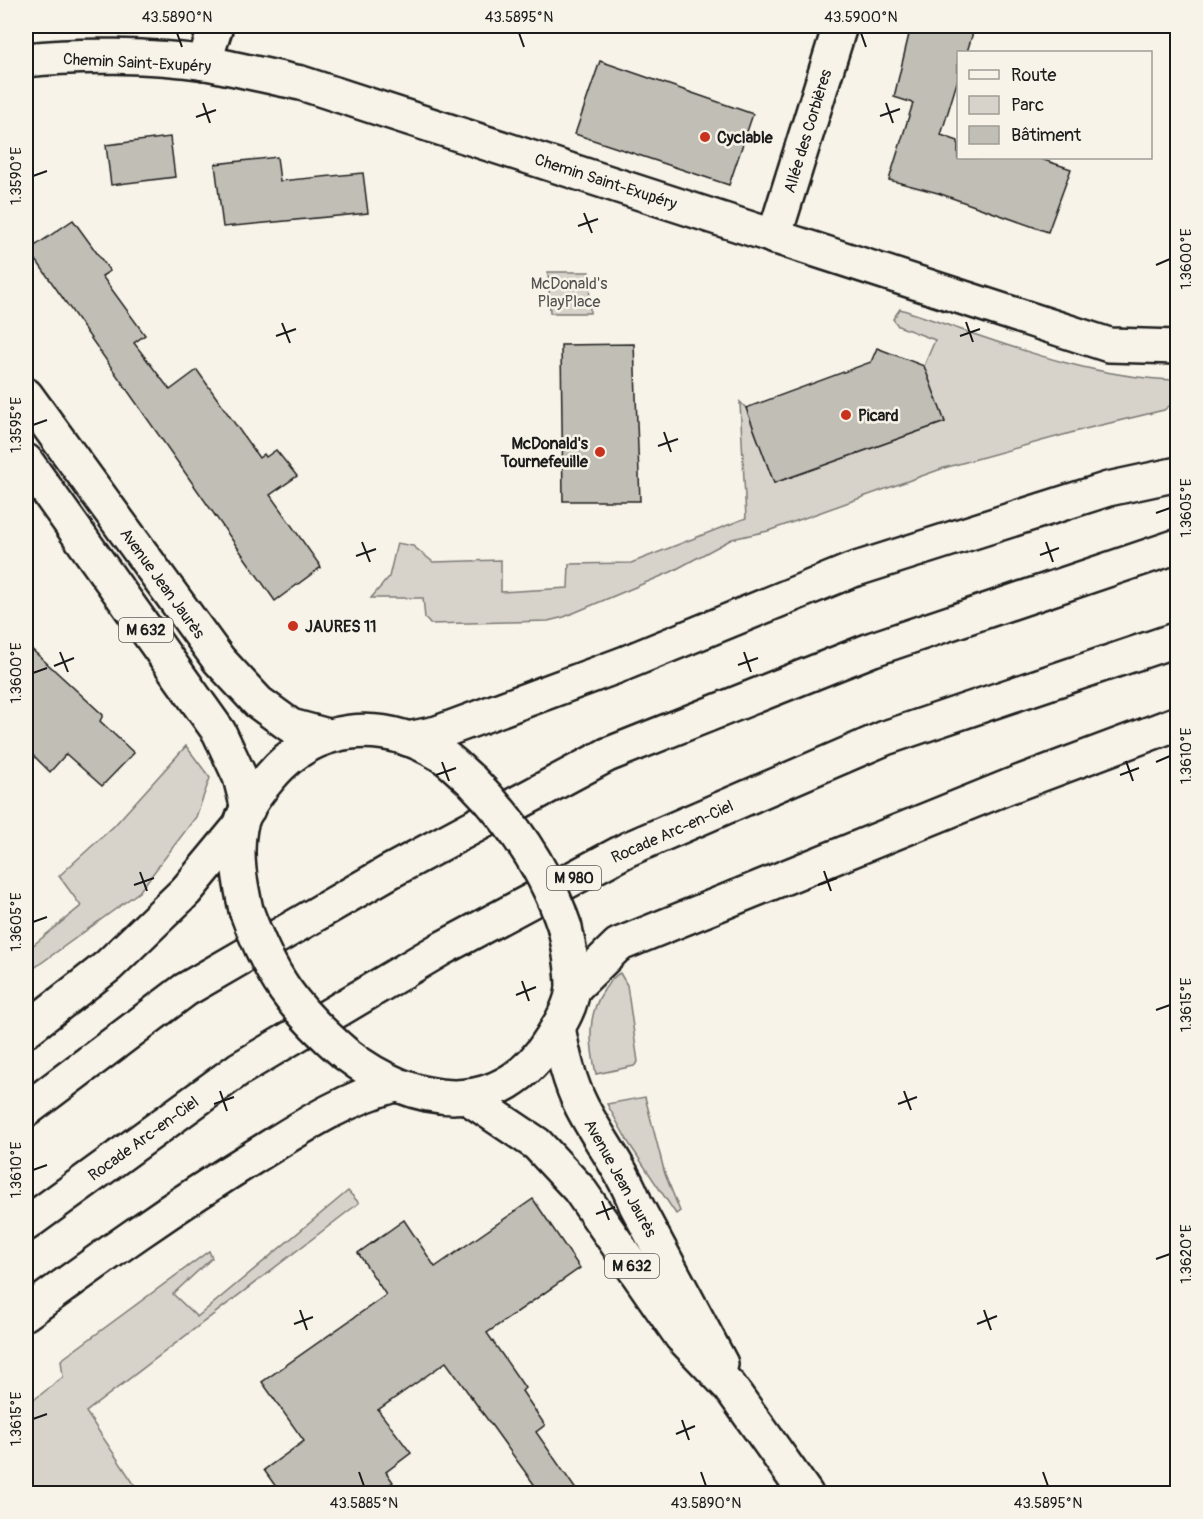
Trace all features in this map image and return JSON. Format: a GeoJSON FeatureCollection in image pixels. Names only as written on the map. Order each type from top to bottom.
{"type":"FeatureCollection","features":[{"type":"Feature","properties":{"kind":"main road"},"geometry":{"type":"LineString","coordinates":[[204,63],[216,26]]}},
{"type":"Feature","properties":{"kind":"main road","name":"Allée des Corbières"},"geometry":{"type":"LineString","coordinates":[[774,237],[840,26]]}},
{"type":"Feature","properties":{"kind":"main road","name":"Chemin Saint-Exupéry"},"geometry":{"type":"LineString","coordinates":[[26,60],[112,57],[204,63],[301,83],[1109,345],[1178,346]]}},
{"type":"Feature","properties":{"kind":"main road","name":"Avenue Jean Jaurès"},"geometry":{"type":"LineString","coordinates":[[26,395],[219,660],[258,702],[291,726],[328,736]]}},
{"type":"Feature","properties":{"kind":"main road","name":"M 632"},"geometry":{"type":"LineString","coordinates":[[26,461],[219,732],[240,777],[244,817]]}},
{"type":"Feature","properties":{"kind":"main road"},"geometry":{"type":"LineString","coordinates":[[408,739],[437,733],[623,664],[850,571],[1108,489],[1178,474]]}},
{"type":"Feature","properties":{"kind":"main road"},"geometry":{"type":"LineString","coordinates":[[26,1110],[185,990],[389,872],[607,755],[873,649],[1178,546]]}},
{"type":"Feature","properties":{"kind":"main road","name":"Rocade Arc-en-Ciel"},"geometry":{"type":"LineString","coordinates":[[26,1224],[239,1069],[441,949],[628,849],[885,738],[1178,639]]}},
{"type":"Feature","properties":{"kind":"main road"},"geometry":{"type":"LineString","coordinates":[[573,989],[618,945],[1010,786],[1178,723]]}},
{"type":"Feature","properties":{"kind":"main road"},"geometry":{"type":"LineString","coordinates":[[26,1030],[108,966],[186,891],[244,817],[280,765],[300,750],[328,736],[370,730],[408,739],[441,754],[503,812],[532,854],[548,883],[565,928],[573,989],[566,1012],[542,1054],[524,1072],[500,1086],[467,1098],[418,1093],[394,1085],[368,1071],[346,1054],[315,1027],[285,991],[265,960],[246,909],[238,870],[244,817]]}},
{"type":"Feature","properties":{"kind":"main road","name":"Avenue Jean Jaurès"},"geometry":{"type":"LineString","coordinates":[[558,1027],[563,1057],[581,1106],[628,1184],[636,1205],[717,1353],[730,1387]]}},
{"type":"Feature","properties":{"kind":"main road"},"geometry":{"type":"LineString","coordinates":[[26,1313],[172,1208],[331,1108],[362,1094],[394,1085]]}},
{"type":"Feature","properties":{"kind":"main road","name":"Avenue Jean Jaurès"},"geometry":{"type":"LineString","coordinates":[[467,1098],[537,1144],[572,1182],[681,1336],[730,1387],[806,1494]]}},
{"type":"Feature","properties":{"kind":"green space","name":"McDonald's PlayPlace"},"geometry":{"type":"Polygon","coordinates":[[[548,272],[589,272],[590,313],[550,313],[548,272]]]}},
{"type":"Feature","properties":{"kind":"green space"},"geometry":{"type":"Polygon","coordinates":[[[900,309],[1002,344],[1071,364],[1142,378],[1177,380],[1177,400],[1164,410],[944,468],[768,531],[732,539],[671,572],[564,617],[548,621],[430,624],[425,618],[423,598],[371,598],[389,577],[397,543],[413,546],[433,562],[501,560],[501,592],[568,588],[569,564],[631,563],[746,518],[740,402],[746,408],[774,483],[945,422],[924,366],[935,340],[898,326],[893,319],[900,309]]]}},
{"type":"Feature","properties":{"kind":"green space"},"geometry":{"type":"Polygon","coordinates":[[[186,746],[210,778],[196,817],[139,892],[26,974],[26,951],[81,906],[59,876],[114,826],[186,746]]]}},
{"type":"Feature","properties":{"kind":"green space"},"geometry":{"type":"Polygon","coordinates":[[[620,973],[627,985],[638,1062],[634,1066],[596,1074],[591,1042],[594,1010],[607,985],[620,973]]]}},
{"type":"Feature","properties":{"kind":"green space"},"geometry":{"type":"Polygon","coordinates":[[[645,1097],[665,1174],[680,1211],[676,1214],[630,1145],[607,1104],[645,1097]]]}},
{"type":"Feature","properties":{"kind":"green space"},"geometry":{"type":"Polygon","coordinates":[[[348,1191],[359,1203],[86,1412],[140,1493],[107,1493],[105,1491],[97,1494],[26,1493],[26,1406],[63,1377],[61,1360],[209,1251],[212,1258],[173,1294],[197,1317],[348,1191]]]}},
{"type":"Feature","properties":{"kind":"building"},"geometry":{"type":"Polygon","coordinates":[[[911,26],[975,26],[967,51],[957,51],[957,82],[941,135],[957,141],[957,159],[1041,159],[1071,169],[1048,232],[938,193],[889,180],[913,103],[894,97],[911,26]]]}},
{"type":"Feature","properties":{"kind":"building"},"geometry":{"type":"Polygon","coordinates":[[[600,61],[753,114],[729,185],[575,134],[600,61]]]}},
{"type":"Feature","properties":{"kind":"building"},"geometry":{"type":"Polygon","coordinates":[[[170,137],[175,177],[111,185],[106,145],[170,137]]]}},
{"type":"Feature","properties":{"kind":"building"},"geometry":{"type":"Polygon","coordinates":[[[277,157],[280,181],[363,173],[368,213],[223,227],[215,164],[277,157]]]}},
{"type":"Feature","properties":{"kind":"building"},"geometry":{"type":"Polygon","coordinates":[[[73,220],[110,271],[102,276],[145,335],[134,343],[170,390],[197,370],[259,458],[264,454],[266,457],[276,450],[297,476],[270,495],[321,567],[275,601],[29,250],[73,220]]]}},
{"type":"Feature","properties":{"kind":"building","name":"McDonald's Tournefeuille"},"geometry":{"type":"Polygon","coordinates":[[[634,344],[640,501],[563,501],[561,345],[634,344]]]}},
{"type":"Feature","properties":{"kind":"building","name":"Picard"},"geometry":{"type":"Polygon","coordinates":[[[877,348],[924,366],[945,422],[774,483],[746,408],[871,362],[877,348]]]}},
{"type":"Feature","properties":{"kind":"building"},"geometry":{"type":"Polygon","coordinates":[[[26,644],[103,715],[100,721],[134,753],[102,786],[66,754],[50,772],[34,756],[26,756],[26,644]]]}},
{"type":"Feature","properties":{"kind":"building"},"geometry":{"type":"Polygon","coordinates":[[[533,1199],[580,1268],[487,1333],[525,1388],[522,1391],[545,1425],[536,1432],[579,1494],[541,1494],[446,1362],[378,1410],[411,1453],[386,1472],[393,1482],[377,1494],[281,1494],[264,1470],[304,1441],[262,1382],[386,1295],[358,1253],[404,1220],[435,1267],[533,1199]]]}},
{"type":"Feature","properties":{"kind":"place","name":"Cyclable"},"geometry":{"type":"Point","coordinates":[705,137]}},
{"type":"Feature","properties":{"kind":"place","name":"Picard"},"geometry":{"type":"Point","coordinates":[846,415]}},
{"type":"Feature","properties":{"kind":"place","name":"McDonald's Tournefeuille"},"geometry":{"type":"Point","coordinates":[600,452]}},
{"type":"Feature","properties":{"kind":"place","name":"JAURES 11"},"geometry":{"type":"Point","coordinates":[293,626]}}]}
